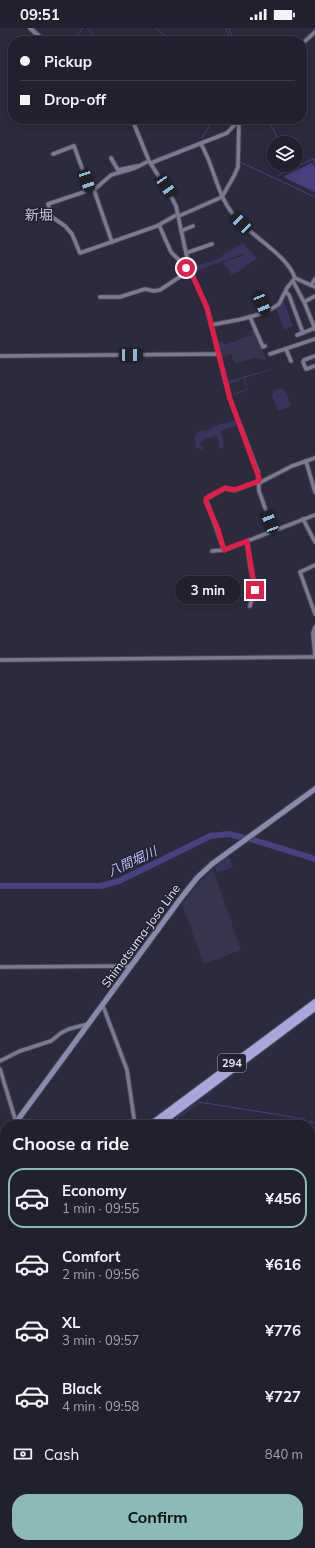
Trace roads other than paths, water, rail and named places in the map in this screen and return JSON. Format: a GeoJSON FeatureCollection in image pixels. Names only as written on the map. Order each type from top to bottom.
{"type":"FeatureCollection","features":[{"type":"Feature","properties":{"kind":"highway","name":"294"},"geometry":{"type":"LineString","coordinates":[[157,1120],[315,1002]]}},
{"type":"Feature","properties":{"kind":"highway","name":"294"},"geometry":{"type":"LineString","coordinates":[[166,1120],[315,1008]]}},
{"type":"Feature","properties":{"kind":"main road","name":"Shimotsuma-Joso Line"},"geometry":{"type":"LineString","coordinates":[[17,1120],[181,898],[202,873],[315,789]]}},
{"type":"Feature","properties":{"kind":"street"},"geometry":{"type":"LineString","coordinates":[[30,28],[39,36]]}},
{"type":"Feature","properties":{"kind":"street"},"geometry":{"type":"LineString","coordinates":[[307,39],[315,32]]}},
{"type":"Feature","properties":{"kind":"street"},"geometry":{"type":"LineString","coordinates":[[134,124],[150,162],[170,194],[178,215],[188,271]]}},
{"type":"Feature","properties":{"kind":"street"},"geometry":{"type":"LineString","coordinates":[[110,158],[118,170],[137,166],[201,144],[227,133],[235,124]]}},
{"type":"Feature","properties":{"kind":"street"},"geometry":{"type":"LineString","coordinates":[[137,166],[135,168],[111,175],[92,190],[48,204],[52,217],[65,226],[72,234],[80,253],[159,225],[178,215],[222,197],[238,167],[239,124]]}},
{"type":"Feature","properties":{"kind":"street"},"geometry":{"type":"LineString","coordinates":[[201,144],[222,197],[235,216],[285,262],[292,271],[315,327],[303,333],[297,334]]}},
{"type":"Feature","properties":{"kind":"street"},"geometry":{"type":"LineString","coordinates":[[53,154],[74,146],[112,242]]}},
{"type":"Feature","properties":{"kind":"street"},"geometry":{"type":"LineString","coordinates":[[159,225],[170,252],[184,265],[205,304],[230,399],[258,472],[260,495],[274,530]]}},
{"type":"Feature","properties":{"kind":"street"},"geometry":{"type":"LineString","coordinates":[[181,230],[193,226]]}},
{"type":"Feature","properties":{"kind":"street"},"geometry":{"type":"LineString","coordinates":[[186,253],[212,244]]}},
{"type":"Feature","properties":{"kind":"street"},"geometry":{"type":"LineString","coordinates":[[100,297],[120,297],[145,289],[154,291],[160,290],[188,271]]}},
{"type":"Feature","properties":{"kind":"street"},"geometry":{"type":"LineString","coordinates":[[294,279],[315,287]]}},
{"type":"Feature","properties":{"kind":"street"},"geometry":{"type":"LineString","coordinates":[[211,325],[265,313],[279,304],[294,279]]}},
{"type":"Feature","properties":{"kind":"street"},"geometry":{"type":"LineString","coordinates":[[311,285],[315,279]]}},
{"type":"Feature","properties":{"kind":"street"},"geometry":{"type":"LineString","coordinates":[[286,292],[289,295],[303,333]]}},
{"type":"Feature","properties":{"kind":"street"},"geometry":{"type":"LineString","coordinates":[[304,302],[315,296]]}},
{"type":"Feature","properties":{"kind":"street"},"geometry":{"type":"LineString","coordinates":[[261,301],[265,313]]}},
{"type":"Feature","properties":{"kind":"street"},"geometry":{"type":"LineString","coordinates":[[250,317],[263,347],[265,346]]}},
{"type":"Feature","properties":{"kind":"street"},"geometry":{"type":"LineString","coordinates":[[270,354],[315,339]]}},
{"type":"Feature","properties":{"kind":"street"},"geometry":{"type":"LineString","coordinates":[[286,349],[290,361]]}},
{"type":"Feature","properties":{"kind":"street"},"geometry":{"type":"LineString","coordinates":[[0,356],[218,354]]}},
{"type":"Feature","properties":{"kind":"street"},"geometry":{"type":"LineString","coordinates":[[315,356],[304,360],[303,362],[306,369],[315,366]]}},
{"type":"Feature","properties":{"kind":"street"},"geometry":{"type":"LineString","coordinates":[[224,550],[218,529],[206,504],[206,498],[225,488],[234,490],[259,482],[292,466],[315,458]]}},
{"type":"Feature","properties":{"kind":"street"},"geometry":{"type":"LineString","coordinates":[[306,461],[315,492]]}},
{"type":"Feature","properties":{"kind":"street"},"geometry":{"type":"LineString","coordinates":[[202,506],[206,504]]}},
{"type":"Feature","properties":{"kind":"street"},"geometry":{"type":"LineString","coordinates":[[212,551],[224,550],[315,514]]}},
{"type":"Feature","properties":{"kind":"street"},"geometry":{"type":"LineString","coordinates":[[303,519],[315,542]]}},
{"type":"Feature","properties":{"kind":"street"},"geometry":{"type":"LineString","coordinates":[[247,541],[250,566],[255,587],[250,606]]}},
{"type":"Feature","properties":{"kind":"street"},"geometry":{"type":"LineString","coordinates":[[315,565],[300,572],[315,614]]}},
{"type":"Feature","properties":{"kind":"street"},"geometry":{"type":"LineString","coordinates":[[0,660],[315,657],[313,632],[315,627]]}},
{"type":"Feature","properties":{"kind":"street"},"geometry":{"type":"LineString","coordinates":[[0,967],[132,966]]}},
{"type":"Feature","properties":{"kind":"street"},"geometry":{"type":"LineString","coordinates":[[102,1006],[127,1070],[135,1120]]}},
{"type":"Feature","properties":{"kind":"street"},"geometry":{"type":"LineString","coordinates":[[0,1061],[20,1051],[51,1041],[69,1029],[88,1024]]}},
{"type":"Feature","properties":{"kind":"street"},"geometry":{"type":"LineString","coordinates":[[0,1069],[14,1120]]}},
{"type":"Feature","properties":{"kind":"waterway"},"geometry":{"type":"LineString","coordinates":[[34,28],[43,36]]}},
{"type":"Feature","properties":{"kind":"waterway"},"geometry":{"type":"LineString","coordinates":[[76,36],[83,28]]}},
{"type":"Feature","properties":{"kind":"waterway"},"geometry":{"type":"LineString","coordinates":[[156,28],[165,36]]}},
{"type":"Feature","properties":{"kind":"waterway"},"geometry":{"type":"LineString","coordinates":[[226,28],[229,36]]}},
{"type":"Feature","properties":{"kind":"waterway"},"geometry":{"type":"LineString","coordinates":[[229,28],[232,36]]}},
{"type":"Feature","properties":{"kind":"waterway"},"geometry":{"type":"LineString","coordinates":[[88,29],[96,36]]}},
{"type":"Feature","properties":{"kind":"waterway"},"geometry":{"type":"LineString","coordinates":[[202,138],[211,124]]}},
{"type":"Feature","properties":{"kind":"waterway"},"geometry":{"type":"LineString","coordinates":[[270,124],[276,136]]}},
{"type":"Feature","properties":{"kind":"waterway"},"geometry":{"type":"LineString","coordinates":[[233,173],[236,166],[237,126]]}},
{"type":"Feature","properties":{"kind":"waterway"},"geometry":{"type":"LineString","coordinates":[[154,159],[196,143]]}},
{"type":"Feature","properties":{"kind":"waterway"},"geometry":{"type":"LineString","coordinates":[[279,175],[315,158]]}},
{"type":"Feature","properties":{"kind":"waterway"},"geometry":{"type":"LineString","coordinates":[[313,159],[315,163]]}},
{"type":"Feature","properties":{"kind":"waterway"},"geometry":{"type":"LineString","coordinates":[[240,162],[315,197]]}},
{"type":"Feature","properties":{"kind":"waterway"},"geometry":{"type":"LineString","coordinates":[[223,192],[226,186]]}},
{"type":"Feature","properties":{"kind":"waterway"},"geometry":{"type":"LineString","coordinates":[[180,213],[188,210]]}},
{"type":"Feature","properties":{"kind":"waterway"},"geometry":{"type":"LineString","coordinates":[[177,218],[187,268]]}},
{"type":"Feature","properties":{"kind":"waterway"},"geometry":{"type":"LineString","coordinates":[[189,273],[192,279]]}},
{"type":"Feature","properties":{"kind":"waterway","name":"八間堀川"},"geometry":{"type":"LineString","coordinates":[[0,886],[101,886],[119,881],[210,836],[229,834],[245,838]]}},
{"type":"Feature","properties":{"kind":"waterway","name":"八間堀川"},"geometry":{"type":"LineString","coordinates":[[250,839],[315,859]]}},
{"type":"Feature","properties":{"kind":"waterway"},"geometry":{"type":"LineString","coordinates":[[175,1120],[199,1102],[305,1119]]}},
{"type":"Feature","properties":{"kind":"district","name":"新堀"},"geometry":{"type":"Point","coordinates":[39,215]}}]}
